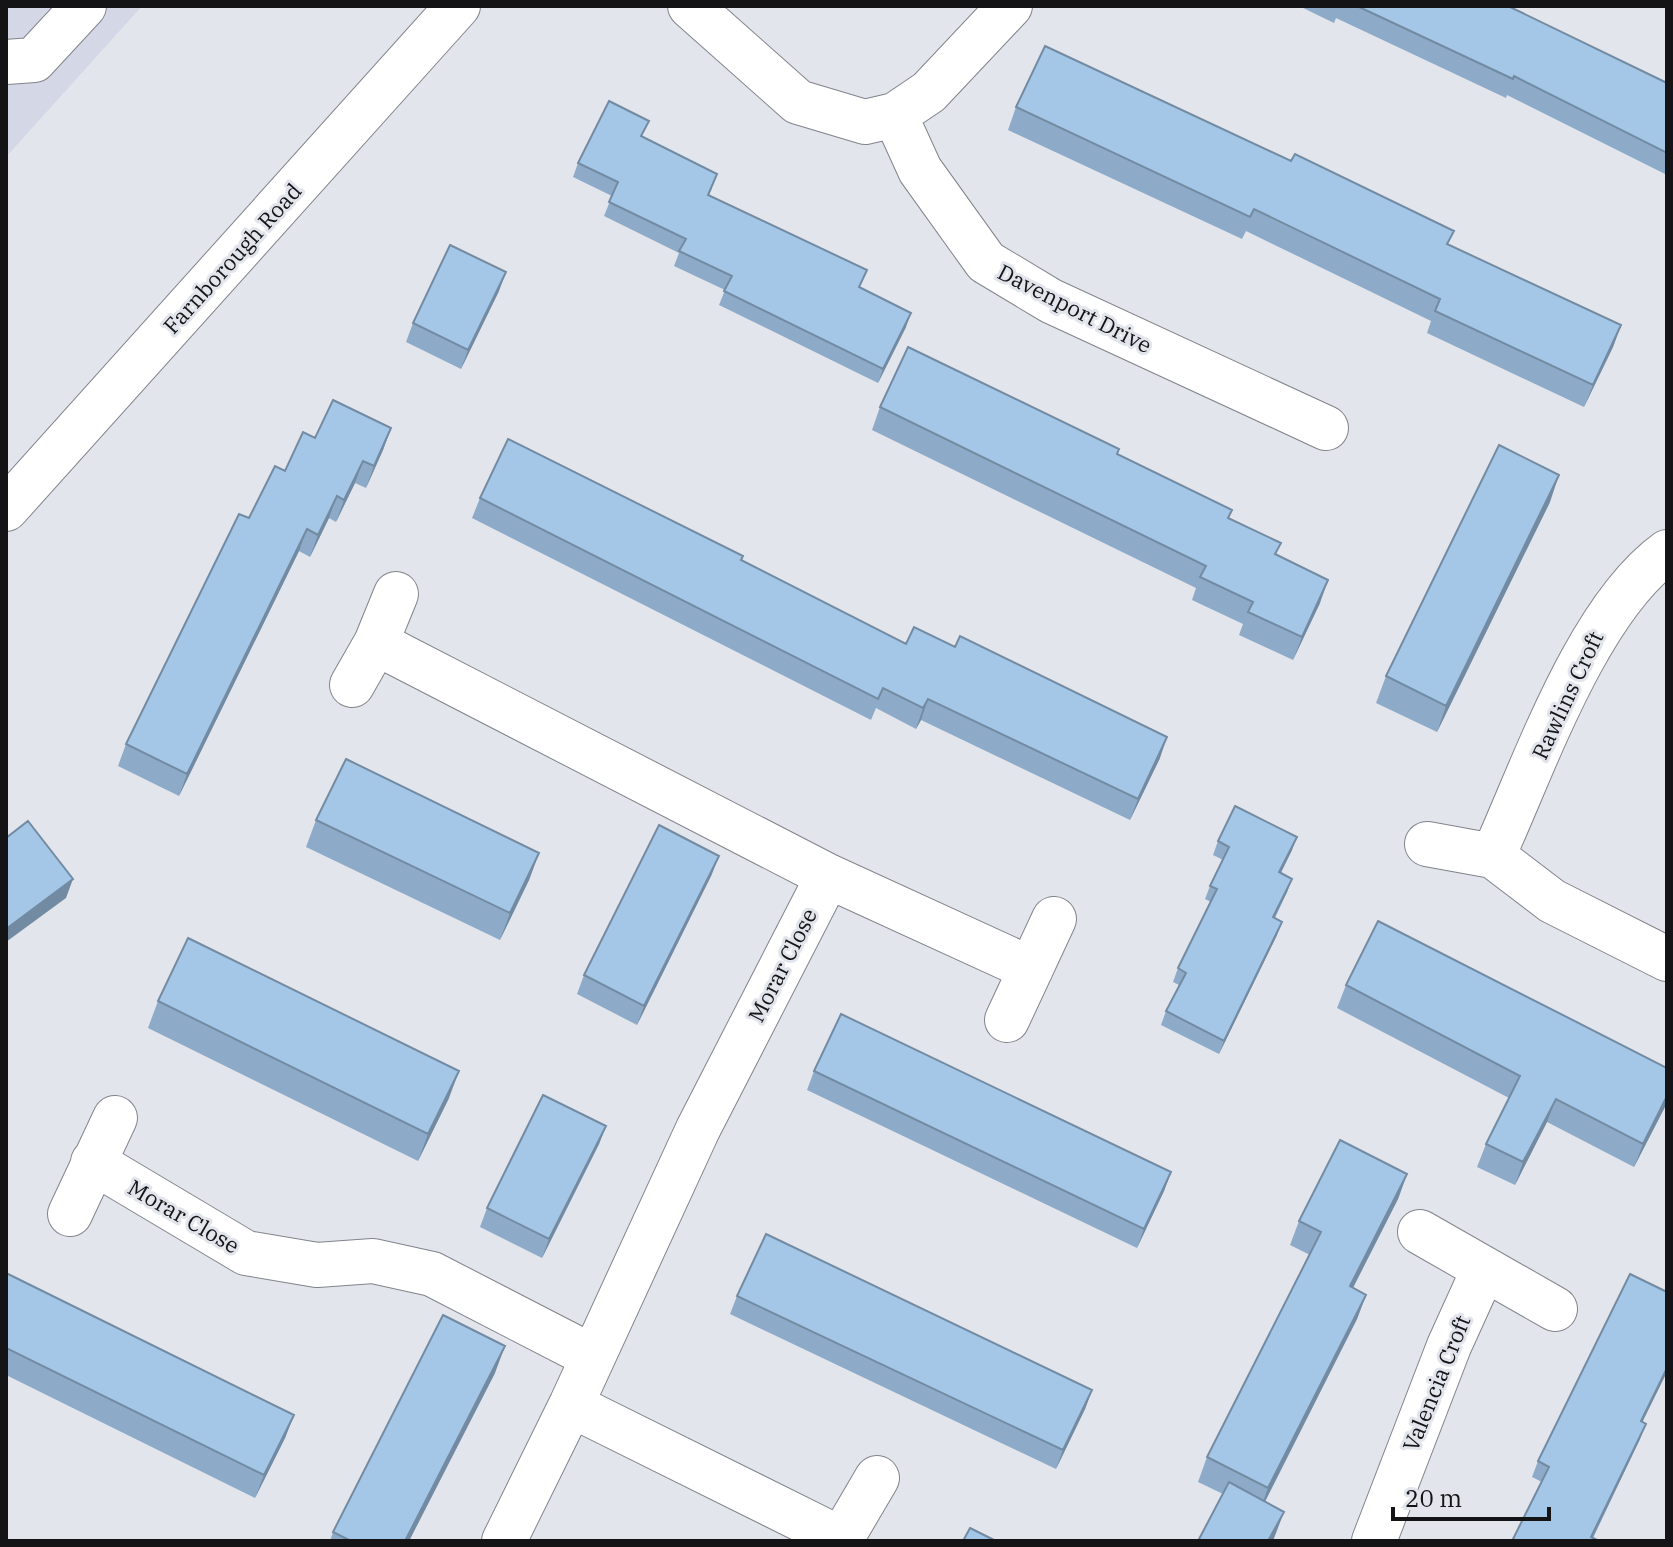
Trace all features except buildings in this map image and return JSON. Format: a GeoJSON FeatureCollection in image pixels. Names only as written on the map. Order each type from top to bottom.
{"type":"FeatureCollection","features":[{"type":"Feature","properties":{"kind":"street"},"geometry":{"type":"LineString","coordinates":[[6,62],[34,60],[84,6]]}},
{"type":"Feature","properties":{"kind":"street","name":"Farnborough Road"},"geometry":{"type":"LineString","coordinates":[[6,509],[458,6]]}},
{"type":"Feature","properties":{"kind":"street"},"geometry":{"type":"LineString","coordinates":[[690,6],[798,102],[865,122],[895,115],[929,92],[1010,6]]}},
{"type":"Feature","properties":{"kind":"street","name":"Davenport Drive"},"geometry":{"type":"LineString","coordinates":[[895,115],[920,170],[986,262],[1051,301],[1326,428]]}},
{"type":"Feature","properties":{"kind":"street","name":"Rawlins Croft"},"geometry":{"type":"LineString","coordinates":[[1493,856],[1603,619],[1650,565],[1667,552]]}},
{"type":"Feature","properties":{"kind":"street"},"geometry":{"type":"LineString","coordinates":[[352,685],[376,643],[396,594]]}},
{"type":"Feature","properties":{"kind":"street"},"geometry":{"type":"LineString","coordinates":[[376,643],[828,876],[1031,969]]}},
{"type":"Feature","properties":{"kind":"street"},"geometry":{"type":"LineString","coordinates":[[1427,844],[1493,856],[1552,901],[1667,959]]}},
{"type":"Feature","properties":{"kind":"street","name":"Morar Close"},"geometry":{"type":"LineString","coordinates":[[504,1541],[571,1405],[698,1129],[828,876]]}},
{"type":"Feature","properties":{"kind":"street"},"geometry":{"type":"LineString","coordinates":[[1007,1020],[1054,919]]}},
{"type":"Feature","properties":{"kind":"street"},"geometry":{"type":"LineString","coordinates":[[70,1214],[115,1118]]}},
{"type":"Feature","properties":{"kind":"street","name":"Morar Close"},"geometry":{"type":"LineString","coordinates":[[93,1162],[246,1253],[317,1265],[373,1261],[432,1274],[593,1357]]}},
{"type":"Feature","properties":{"kind":"street"},"geometry":{"type":"LineString","coordinates":[[1420,1232],[1483,1271],[1555,1309]]}},
{"type":"Feature","properties":{"kind":"street","name":"Valencia Croft"},"geometry":{"type":"LineString","coordinates":[[1374,1541],[1449,1346],[1483,1271]]}},
{"type":"Feature","properties":{"kind":"street"},"geometry":{"type":"LineString","coordinates":[[571,1405],[841,1540],[877,1478]]}},
{"type":"Feature","properties":{"kind":"shaded area"},"geometry":{"type":"Polygon","coordinates":[[[6,6],[142,6],[6,157],[6,6]]]}}]}
